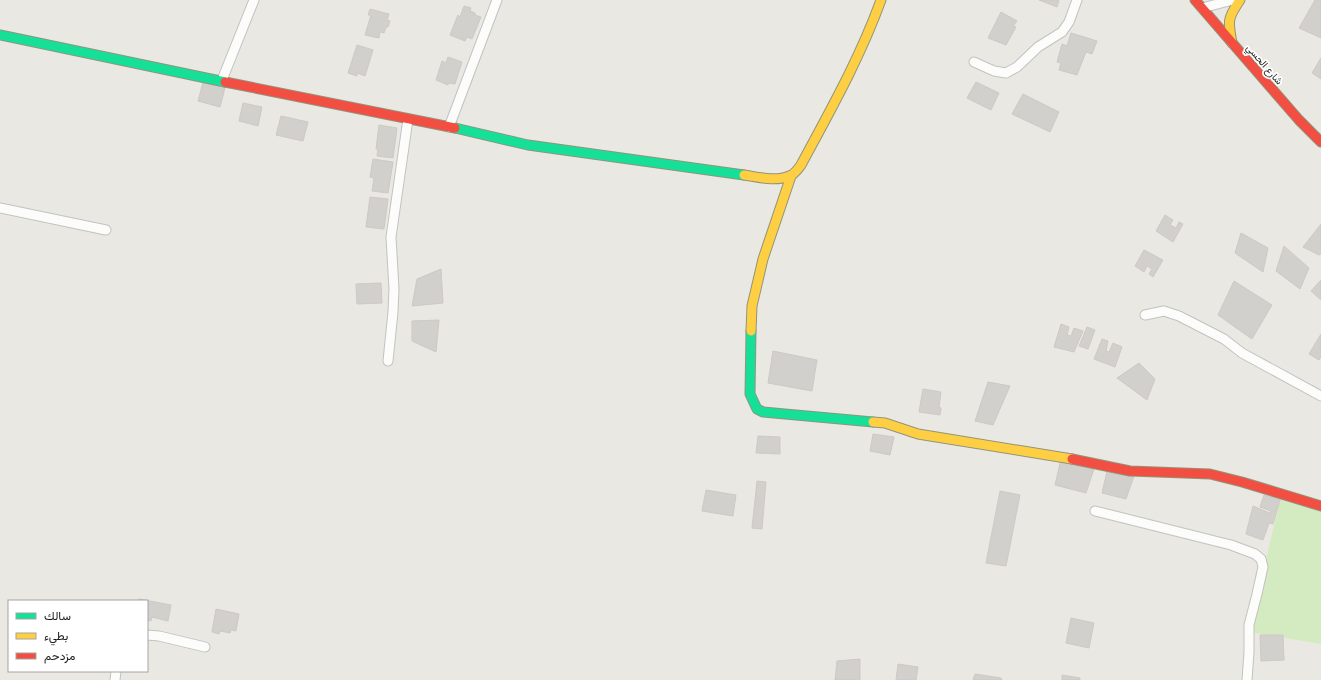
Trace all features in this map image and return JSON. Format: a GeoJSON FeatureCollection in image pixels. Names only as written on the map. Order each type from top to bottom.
{"type":"FeatureCollection","features":[{"type":"Feature","properties":{"kind":"street"},"geometry":{"type":"LineString","coordinates":[[222,80],[254,0]]}},
{"type":"Feature","properties":{"kind":"street"},"geometry":{"type":"LineString","coordinates":[[449,126],[497,0]]}},
{"type":"Feature","properties":{"kind":"street"},"geometry":{"type":"LineString","coordinates":[[881,0],[874,22],[858,58],[801,165],[791,176],[763,259],[752,306],[750,394],[757,409],[763,412],[885,424],[918,434],[1074,458],[1130,471],[1210,474],[1321,506]]}},
{"type":"Feature","properties":{"kind":"street"},"geometry":{"type":"LineString","coordinates":[[974,62],[994,71],[1006,73],[1017,67],[1038,47],[1062,32],[1069,22],[1077,0]]}},
{"type":"Feature","properties":{"kind":"street","name":"شارع الحسي"},"geometry":{"type":"LineString","coordinates":[[1195,0],[1299,120],[1321,142]]}},
{"type":"Feature","properties":{"kind":"street"},"geometry":{"type":"LineString","coordinates":[[1202,8],[1233,0]]}},
{"type":"Feature","properties":{"kind":"street"},"geometry":{"type":"LineString","coordinates":[[1232,43],[1229,25],[1231,13],[1240,0]]}},
{"type":"Feature","properties":{"kind":"street"},"geometry":{"type":"LineString","coordinates":[[0,35],[449,126],[528,145],[751,176],[782,178],[791,176]]}},
{"type":"Feature","properties":{"kind":"street"},"geometry":{"type":"LineString","coordinates":[[388,361],[393,312],[391,237],[408,118]]}},
{"type":"Feature","properties":{"kind":"street"},"geometry":{"type":"LineString","coordinates":[[0,208],[106,230]]}},
{"type":"Feature","properties":{"kind":"street"},"geometry":{"type":"LineString","coordinates":[[1145,315],[1164,311],[1179,316],[1224,339],[1242,353],[1321,396]]}},
{"type":"Feature","properties":{"kind":"street"},"geometry":{"type":"LineString","coordinates":[[1095,511],[1231,545],[1255,554],[1261,559],[1263,567],[1248,625],[1249,652],[1247,680]]}},
{"type":"Feature","properties":{"kind":"street"},"geometry":{"type":"LineString","coordinates":[[148,635],[159,636],[205,647]]}},
{"type":"Feature","properties":{"kind":"green space"},"geometry":{"type":"Polygon","coordinates":[[[1280,500],[1321,511],[1321,644],[1249,632],[1280,500]]]}},
{"type":"Feature","properties":{"kind":"building"},"geometry":{"type":"Polygon","coordinates":[[[1039,0],[1059,0],[1057,7],[1039,0]]]}},
{"type":"Feature","properties":{"kind":"building"},"geometry":{"type":"Polygon","coordinates":[[[1315,0],[1321,0],[1321,38],[1299,28],[1315,0]]]}},
{"type":"Feature","properties":{"kind":"building"},"geometry":{"type":"Polygon","coordinates":[[[464,6],[471,8],[470,11],[481,17],[472,39],[467,37],[465,41],[450,35],[458,15],[460,17],[464,6]]]}},
{"type":"Feature","properties":{"kind":"building"},"geometry":{"type":"Polygon","coordinates":[[[370,9],[389,14],[387,20],[390,21],[388,27],[386,27],[384,33],[380,32],[379,38],[365,35],[371,15],[368,15],[370,9]]]}},
{"type":"Feature","properties":{"kind":"building"},"geometry":{"type":"Polygon","coordinates":[[[1001,12],[1017,21],[1013,26],[1016,27],[1006,45],[988,38],[1001,12]]]}},
{"type":"Feature","properties":{"kind":"building"},"geometry":{"type":"Polygon","coordinates":[[[1071,33],[1097,41],[1092,54],[1086,52],[1077,75],[1059,70],[1061,63],[1057,62],[1062,44],[1067,46],[1071,33]]]}},
{"type":"Feature","properties":{"kind":"building"},"geometry":{"type":"Polygon","coordinates":[[[357,45],[373,50],[365,76],[357,73],[357,76],[348,73],[357,45]]]}},
{"type":"Feature","properties":{"kind":"building"},"geometry":{"type":"Polygon","coordinates":[[[448,57],[462,62],[455,84],[449,83],[448,85],[436,80],[442,61],[446,63],[448,57]]]}},
{"type":"Feature","properties":{"kind":"building"},"geometry":{"type":"Polygon","coordinates":[[[1321,58],[1321,79],[1312,73],[1321,58]]]}},
{"type":"Feature","properties":{"kind":"building"},"geometry":{"type":"Polygon","coordinates":[[[204,79],[226,84],[220,107],[198,101],[204,79]]]}},
{"type":"Feature","properties":{"kind":"building"},"geometry":{"type":"Polygon","coordinates":[[[976,82],[999,93],[991,110],[967,98],[976,82]]]}},
{"type":"Feature","properties":{"kind":"building"},"geometry":{"type":"Polygon","coordinates":[[[1023,94],[1059,112],[1050,132],[1012,114],[1023,94]]]}},
{"type":"Feature","properties":{"kind":"building"},"geometry":{"type":"Polygon","coordinates":[[[243,103],[262,107],[258,126],[239,121],[243,103]]]}},
{"type":"Feature","properties":{"kind":"building"},"geometry":{"type":"Polygon","coordinates":[[[281,116],[308,122],[303,141],[276,135],[281,116]]]}},
{"type":"Feature","properties":{"kind":"building"},"geometry":{"type":"Polygon","coordinates":[[[379,125],[397,128],[393,158],[377,156],[378,149],[376,149],[379,125]]]}},
{"type":"Feature","properties":{"kind":"building"},"geometry":{"type":"Polygon","coordinates":[[[373,159],[393,162],[388,193],[372,191],[374,178],[370,177],[373,159]]]}},
{"type":"Feature","properties":{"kind":"building"},"geometry":{"type":"Polygon","coordinates":[[[370,197],[388,199],[384,229],[366,227],[370,197]]]}},
{"type":"Feature","properties":{"kind":"building"},"geometry":{"type":"Polygon","coordinates":[[[1165,215],[1173,220],[1170,225],[1176,228],[1179,222],[1183,224],[1173,242],[1156,231],[1165,215]]]}},
{"type":"Feature","properties":{"kind":"building"},"geometry":{"type":"Polygon","coordinates":[[[1321,224],[1321,254],[1319,255],[1303,247],[1321,224]]]}},
{"type":"Feature","properties":{"kind":"building"},"geometry":{"type":"Polygon","coordinates":[[[1241,233],[1268,248],[1263,272],[1235,253],[1241,233]]]}},
{"type":"Feature","properties":{"kind":"building"},"geometry":{"type":"Polygon","coordinates":[[[1284,246],[1309,268],[1300,289],[1276,271],[1284,246]]]}},
{"type":"Feature","properties":{"kind":"building"},"geometry":{"type":"Polygon","coordinates":[[[1144,250],[1163,260],[1153,277],[1149,274],[1152,269],[1147,266],[1144,272],[1135,266],[1144,250]]]}},
{"type":"Feature","properties":{"kind":"building"},"geometry":{"type":"Polygon","coordinates":[[[441,269],[443,303],[412,306],[417,279],[441,269]]]}},
{"type":"Feature","properties":{"kind":"building"},"geometry":{"type":"Polygon","coordinates":[[[1321,280],[1321,300],[1311,291],[1321,280]]]}},
{"type":"Feature","properties":{"kind":"building"},"geometry":{"type":"Polygon","coordinates":[[[1234,281],[1272,305],[1252,339],[1218,315],[1234,281]]]}},
{"type":"Feature","properties":{"kind":"building"},"geometry":{"type":"Polygon","coordinates":[[[381,283],[382,303],[357,304],[356,284],[381,283]]]}},
{"type":"Feature","properties":{"kind":"building"},"geometry":{"type":"Polygon","coordinates":[[[439,320],[436,352],[412,341],[412,321],[439,320]]]}},
{"type":"Feature","properties":{"kind":"building"},"geometry":{"type":"Polygon","coordinates":[[[1061,324],[1069,327],[1067,335],[1071,336],[1074,328],[1083,331],[1074,352],[1054,347],[1061,324]]]}},
{"type":"Feature","properties":{"kind":"building"},"geometry":{"type":"Polygon","coordinates":[[[1087,327],[1095,330],[1088,349],[1079,346],[1087,327]]]}},
{"type":"Feature","properties":{"kind":"building"},"geometry":{"type":"Polygon","coordinates":[[[1321,334],[1321,357],[1319,360],[1309,354],[1321,334]]]}},
{"type":"Feature","properties":{"kind":"building"},"geometry":{"type":"Polygon","coordinates":[[[1102,339],[1108,341],[1106,351],[1109,352],[1113,343],[1122,347],[1115,367],[1094,359],[1102,339]]]}},
{"type":"Feature","properties":{"kind":"building"},"geometry":{"type":"Polygon","coordinates":[[[773,351],[817,360],[812,391],[768,383],[773,351]]]}},
{"type":"Feature","properties":{"kind":"building"},"geometry":{"type":"Polygon","coordinates":[[[1139,363],[1155,379],[1147,400],[1117,378],[1139,363]]]}},
{"type":"Feature","properties":{"kind":"building"},"geometry":{"type":"Polygon","coordinates":[[[988,382],[1010,386],[993,425],[975,421],[988,382]]]}},
{"type":"Feature","properties":{"kind":"building"},"geometry":{"type":"Polygon","coordinates":[[[923,389],[941,392],[939,407],[941,408],[940,415],[919,412],[923,389]]]}},
{"type":"Feature","properties":{"kind":"building"},"geometry":{"type":"Polygon","coordinates":[[[873,434],[894,437],[890,455],[870,451],[873,434]]]}},
{"type":"Feature","properties":{"kind":"building"},"geometry":{"type":"Polygon","coordinates":[[[758,436],[780,437],[780,454],[756,453],[758,436]]]}},
{"type":"Feature","properties":{"kind":"building"},"geometry":{"type":"Polygon","coordinates":[[[1061,459],[1095,466],[1086,493],[1055,485],[1061,459]]]}},
{"type":"Feature","properties":{"kind":"building"},"geometry":{"type":"Polygon","coordinates":[[[1107,471],[1135,473],[1126,499],[1102,493],[1107,471]]]}},
{"type":"Feature","properties":{"kind":"building"},"geometry":{"type":"Polygon","coordinates":[[[757,481],[766,482],[762,529],[752,528],[757,481]]]}},
{"type":"Feature","properties":{"kind":"building"},"geometry":{"type":"Polygon","coordinates":[[[706,490],[736,495],[733,516],[702,511],[706,490]]]}},
{"type":"Feature","properties":{"kind":"building"},"geometry":{"type":"Polygon","coordinates":[[[1000,491],[1020,495],[1006,566],[986,563],[1000,491]]]}},
{"type":"Feature","properties":{"kind":"building"},"geometry":{"type":"Polygon","coordinates":[[[1264,495],[1280,500],[1273,524],[1269,523],[1263,540],[1246,534],[1253,506],[1270,513],[1271,511],[1260,507],[1264,495]]]}},
{"type":"Feature","properties":{"kind":"building"},"geometry":{"type":"Polygon","coordinates":[[[148,601],[171,605],[168,621],[152,617],[151,621],[148,620],[148,601]]]}},
{"type":"Feature","properties":{"kind":"building"},"geometry":{"type":"Polygon","coordinates":[[[216,609],[239,614],[236,631],[231,630],[230,633],[220,631],[219,634],[212,632],[216,609]]]}},
{"type":"Feature","properties":{"kind":"building"},"geometry":{"type":"Polygon","coordinates":[[[1071,618],[1094,623],[1089,648],[1066,643],[1071,618]]]}},
{"type":"Feature","properties":{"kind":"building"},"geometry":{"type":"Polygon","coordinates":[[[1260,635],[1283,635],[1284,660],[1261,661],[1260,635]]]}},
{"type":"Feature","properties":{"kind":"building"},"geometry":{"type":"Polygon","coordinates":[[[860,659],[860,680],[835,680],[837,661],[860,659]]]}},
{"type":"Feature","properties":{"kind":"building"},"geometry":{"type":"Polygon","coordinates":[[[898,664],[918,667],[916,680],[896,680],[898,664]]]}},
{"type":"Feature","properties":{"kind":"building"},"geometry":{"type":"Polygon","coordinates":[[[975,674],[1001,678],[1002,680],[973,680],[975,674]]]}},
{"type":"Feature","properties":{"kind":"building"},"geometry":{"type":"Polygon","coordinates":[[[1062,675],[1080,678],[1080,680],[1062,680],[1062,675]]]}},
{"type":"Feature","properties":{"kind":"traffic: fast"},"geometry":{"type":"LineString","coordinates":[[0,35],[225,82]]}},
{"type":"Feature","properties":{"kind":"traffic: fast"},"geometry":{"type":"LineString","coordinates":[[455,128],[528,145],[744,175]]}},
{"type":"Feature","properties":{"kind":"traffic: fast"},"geometry":{"type":"LineString","coordinates":[[751,331],[750,394],[757,409],[763,412],[873,422]]}},
{"type":"Feature","properties":{"kind":"traffic: slow"},"geometry":{"type":"LineString","coordinates":[[744,175],[778,179],[791,175],[799,168],[834,104],[864,43],[881,0]]}},
{"type":"Feature","properties":{"kind":"traffic: slow"},"geometry":{"type":"LineString","coordinates":[[1232,43],[1229,25],[1231,16],[1240,0]]}},
{"type":"Feature","properties":{"kind":"traffic: slow"},"geometry":{"type":"LineString","coordinates":[[751,331],[752,306],[763,259],[791,176]]}},
{"type":"Feature","properties":{"kind":"traffic: slow"},"geometry":{"type":"LineString","coordinates":[[873,422],[885,423],[918,434],[1072,459]]}},
{"type":"Feature","properties":{"kind":"traffic: jam"},"geometry":{"type":"LineString","coordinates":[[1195,0],[1299,120],[1321,142]]}},
{"type":"Feature","properties":{"kind":"traffic: jam"},"geometry":{"type":"LineString","coordinates":[[225,82],[455,128]]}},
{"type":"Feature","properties":{"kind":"traffic: jam"},"geometry":{"type":"LineString","coordinates":[[1072,459],[1130,471],[1210,474],[1321,506]]}}]}
